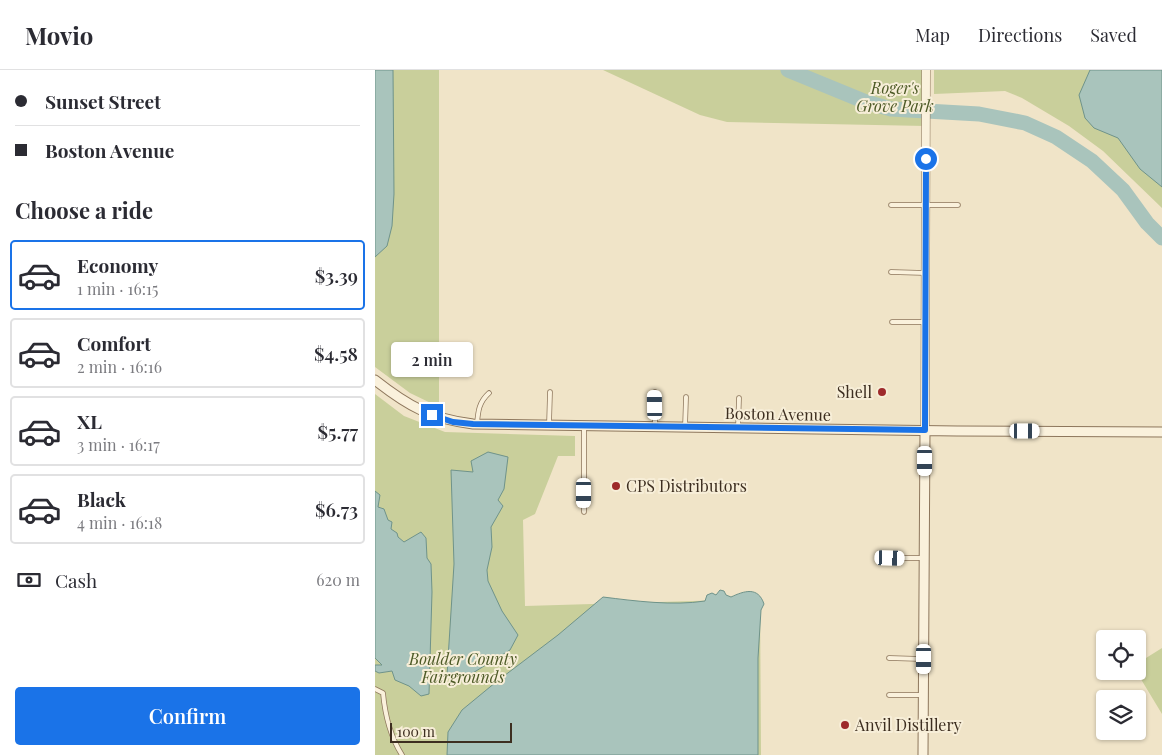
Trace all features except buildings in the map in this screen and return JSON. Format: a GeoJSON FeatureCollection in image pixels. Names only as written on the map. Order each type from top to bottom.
{"type":"FeatureCollection","features":[{"type":"Feature","properties":{"kind":"street"},"geometry":{"type":"LineString","coordinates":[[923,755],[926,70]]}},
{"type":"Feature","properties":{"kind":"street","name":"Boston Avenue"},"geometry":{"type":"LineString","coordinates":[[375,380],[412,407],[453,422],[477,424],[685,428],[1162,432]]}},
{"type":"Feature","properties":{"kind":"lane"},"geometry":{"type":"LineString","coordinates":[[891,205],[957,205]]}},
{"type":"Feature","properties":{"kind":"lane"},"geometry":{"type":"LineString","coordinates":[[891,272],[926,273]]}},
{"type":"Feature","properties":{"kind":"lane"},"geometry":{"type":"LineString","coordinates":[[892,322],[925,322]]}},
{"type":"Feature","properties":{"kind":"lane"},"geometry":{"type":"LineString","coordinates":[[549,425],[550,392]]}},
{"type":"Feature","properties":{"kind":"lane"},"geometry":{"type":"LineString","coordinates":[[655,392],[655,427]]}},
{"type":"Feature","properties":{"kind":"lane"},"geometry":{"type":"LineString","coordinates":[[477,424],[481,400],[489,393]]}},
{"type":"Feature","properties":{"kind":"lane"},"geometry":{"type":"LineString","coordinates":[[685,428],[686,397]]}},
{"type":"Feature","properties":{"kind":"lane"},"geometry":{"type":"LineString","coordinates":[[738,428],[739,398]]}},
{"type":"Feature","properties":{"kind":"lane"},"geometry":{"type":"LineString","coordinates":[[584,426],[584,512]]}},
{"type":"Feature","properties":{"kind":"lane"},"geometry":{"type":"LineString","coordinates":[[890,558],[924,558]]}},
{"type":"Feature","properties":{"kind":"lane"},"geometry":{"type":"LineString","coordinates":[[889,658],[924,659]]}},
{"type":"Feature","properties":{"kind":"lane"},"geometry":{"type":"LineString","coordinates":[[375,689],[383,693],[385,715],[397,746],[403,755]]}},
{"type":"Feature","properties":{"kind":"lane"},"geometry":{"type":"LineString","coordinates":[[889,695],[923,695]]}},
{"type":"Feature","properties":{"kind":"green space"},"geometry":{"type":"Polygon","coordinates":[[[375,70],[439,70],[439,407],[410,393],[375,367],[375,70]]]}},
{"type":"Feature","properties":{"kind":"green space","name":"Roger's Grove Park"},"geometry":{"type":"Polygon","coordinates":[[[603,70],[926,70],[926,126],[727,122],[700,115],[603,70]]]}},
{"type":"Feature","properties":{"kind":"green space"},"geometry":{"type":"Polygon","coordinates":[[[934,70],[1162,70],[1162,208],[1103,151],[1069,126],[1022,98],[1005,91],[934,94],[934,70]]]}},
{"type":"Feature","properties":{"kind":"green space","name":"Boulder County Fairgrounds"},"geometry":{"type":"Polygon","coordinates":[[[375,394],[404,416],[445,432],[575,436],[575,456],[558,456],[535,514],[523,520],[525,606],[760,599],[761,755],[375,755],[375,394]]]}},
{"type":"Feature","properties":{"kind":"green space"},"geometry":{"type":"Polygon","coordinates":[[[1162,648],[1162,714],[1141,680],[1146,680],[1146,658],[1162,648]]]}},
{"type":"Feature","properties":{"kind":"water"},"geometry":{"type":"Polygon","coordinates":[[[375,70],[393,70],[394,194],[392,226],[387,246],[375,257],[375,70]]]}},
{"type":"Feature","properties":{"kind":"water"},"geometry":{"type":"Polygon","coordinates":[[[1090,70],[1162,70],[1162,187],[1140,169],[1118,138],[1094,128],[1085,118],[1079,95],[1090,70]]]}},
{"type":"Feature","properties":{"kind":"water"},"geometry":{"type":"Polygon","coordinates":[[[488,452],[508,457],[504,489],[498,500],[503,506],[491,527],[492,547],[487,570],[488,581],[502,611],[518,635],[510,650],[455,684],[447,675],[454,564],[451,470],[473,472],[471,461],[488,452]]]}},
{"type":"Feature","properties":{"kind":"water"},"geometry":{"type":"Polygon","coordinates":[[[375,491],[380,495],[378,507],[384,509],[388,520],[392,522],[391,529],[397,533],[398,537],[404,542],[421,532],[426,538],[427,558],[431,564],[432,592],[429,694],[421,696],[409,686],[395,680],[392,671],[379,673],[375,671],[375,665],[382,665],[375,658],[375,491]]]}},
{"type":"Feature","properties":{"kind":"water"},"geometry":{"type":"Polygon","coordinates":[[[720,590],[731,597],[741,593],[754,592],[758,594],[764,604],[761,610],[758,658],[758,755],[447,755],[448,732],[462,710],[558,635],[603,597],[680,603],[705,601],[707,595],[712,593],[716,595],[720,590]]]}},
{"type":"Feature","properties":{"kind":"waterway"},"geometry":{"type":"LineString","coordinates":[[788,70],[866,102],[891,109],[979,114],[1025,123],[1056,137],[1092,161],[1123,190],[1147,223],[1162,238]]}},
{"type":"Feature","properties":{"kind":"place","name":"Shell"},"geometry":{"type":"Point","coordinates":[882,392]}},
{"type":"Feature","properties":{"kind":"place","name":"CPS Distributors"},"geometry":{"type":"Point","coordinates":[616,486]}},
{"type":"Feature","properties":{"kind":"place","name":"Anvil Distillery"},"geometry":{"type":"Point","coordinates":[845,725]}},
{"type":"Feature","properties":{"kind":"route"},"geometry":{"type":"LineString","coordinates":[[432,415],[453,422],[473,424],[925,430],[926,159]]}}]}
